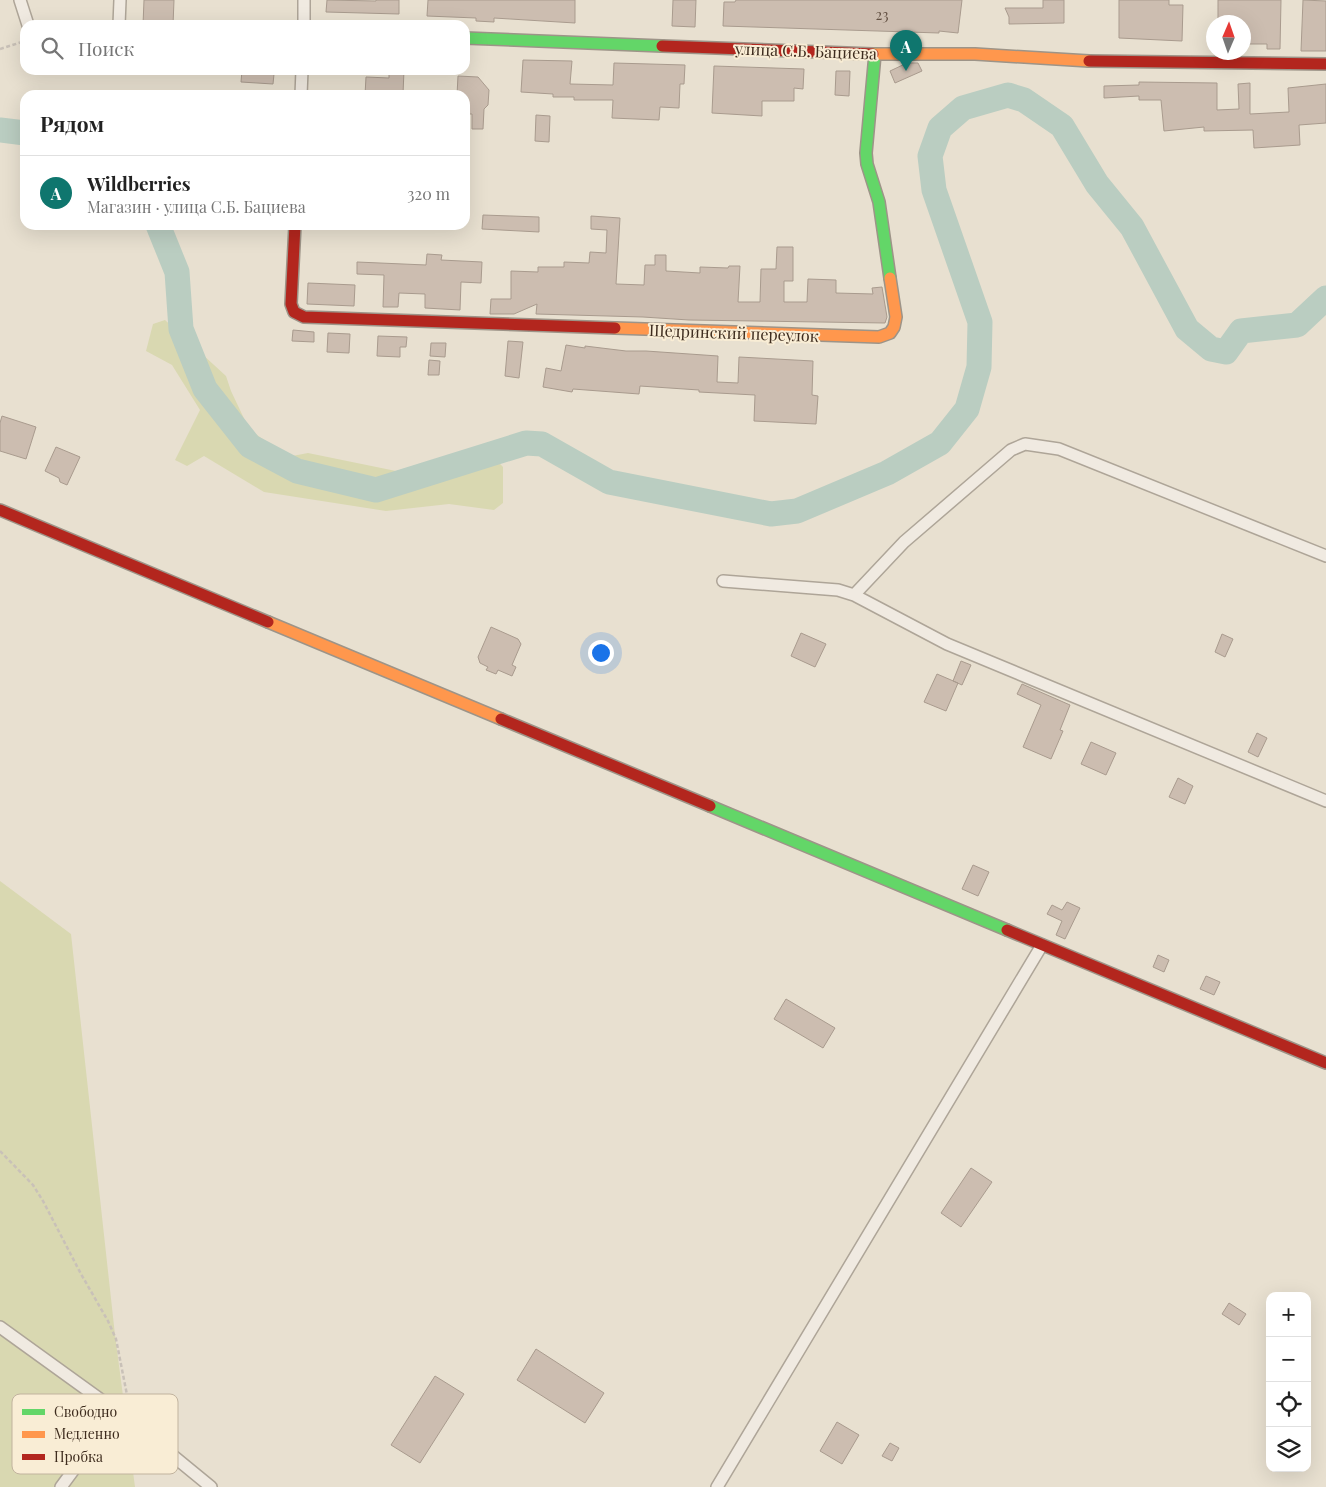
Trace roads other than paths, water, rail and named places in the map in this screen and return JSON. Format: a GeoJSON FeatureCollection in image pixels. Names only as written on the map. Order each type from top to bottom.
{"type":"FeatureCollection","features":[{"type":"Feature","properties":{"kind":"street"},"geometry":{"type":"LineString","coordinates":[[20,0],[26,20]]}},
{"type":"Feature","properties":{"kind":"street"},"geometry":{"type":"LineString","coordinates":[[119,20],[120,0]]}},
{"type":"Feature","properties":{"kind":"street"},"geometry":{"type":"LineString","coordinates":[[304,0],[304,20]]}},
{"type":"Feature","properties":{"kind":"street","name":"улица С.Б. Бациева"},"geometry":{"type":"LineString","coordinates":[[470,38],[875,54],[975,54],[1079,60],[1326,64]]}},
{"type":"Feature","properties":{"kind":"street","name":"Щедринский переулок"},"geometry":{"type":"LineString","coordinates":[[295,230],[291,304],[294,312],[304,317],[883,337],[891,332],[896,325],[896,317],[879,202],[867,164],[866,153],[875,54]]}},
{"type":"Feature","properties":{"kind":"street"},"geometry":{"type":"LineString","coordinates":[[301,90],[302,75]]}},
{"type":"Feature","properties":{"kind":"street"},"geometry":{"type":"LineString","coordinates":[[854,595],[904,542],[1011,450],[1025,444],[1059,449],[1326,556]]}},
{"type":"Feature","properties":{"kind":"street"},"geometry":{"type":"LineString","coordinates":[[0,510],[1326,1063]]}},
{"type":"Feature","properties":{"kind":"street"},"geometry":{"type":"LineString","coordinates":[[723,582],[838,590],[854,595],[947,644],[1326,802]]}},
{"type":"Feature","properties":{"kind":"street"},"geometry":{"type":"LineString","coordinates":[[717,1487],[1042,945]]}},
{"type":"Feature","properties":{"kind":"street"},"geometry":{"type":"LineString","coordinates":[[0,1327],[93,1394]]}},
{"type":"Feature","properties":{"kind":"street"},"geometry":{"type":"LineString","coordinates":[[178,1460],[211,1487]]}},
{"type":"Feature","properties":{"kind":"street"},"geometry":{"type":"LineString","coordinates":[[61,1487],[71,1474]]}},
{"type":"Feature","properties":{"kind":"waterway"},"geometry":{"type":"LineString","coordinates":[[160,230],[177,272],[181,329],[205,389],[250,446],[297,471],[376,490],[526,443],[542,444],[609,482],[771,514],[797,511],[887,473],[940,443],[967,409],[979,367],[980,322],[934,190],[930,156],[940,128],[963,108],[1008,95],[1024,100],[1062,126],[1097,184],[1132,227],[1187,329],[1211,349],[1226,352],[1241,331],[1297,325],[1326,298]]}},
{"type":"Feature","properties":{"kind":"waterway"},"geometry":{"type":"LineString","coordinates":[[0,130],[20,132]]}},
{"type":"Feature","properties":{"kind":"place","name":"Wildberries"},"geometry":{"type":"Point","coordinates":[906,71]}}]}
